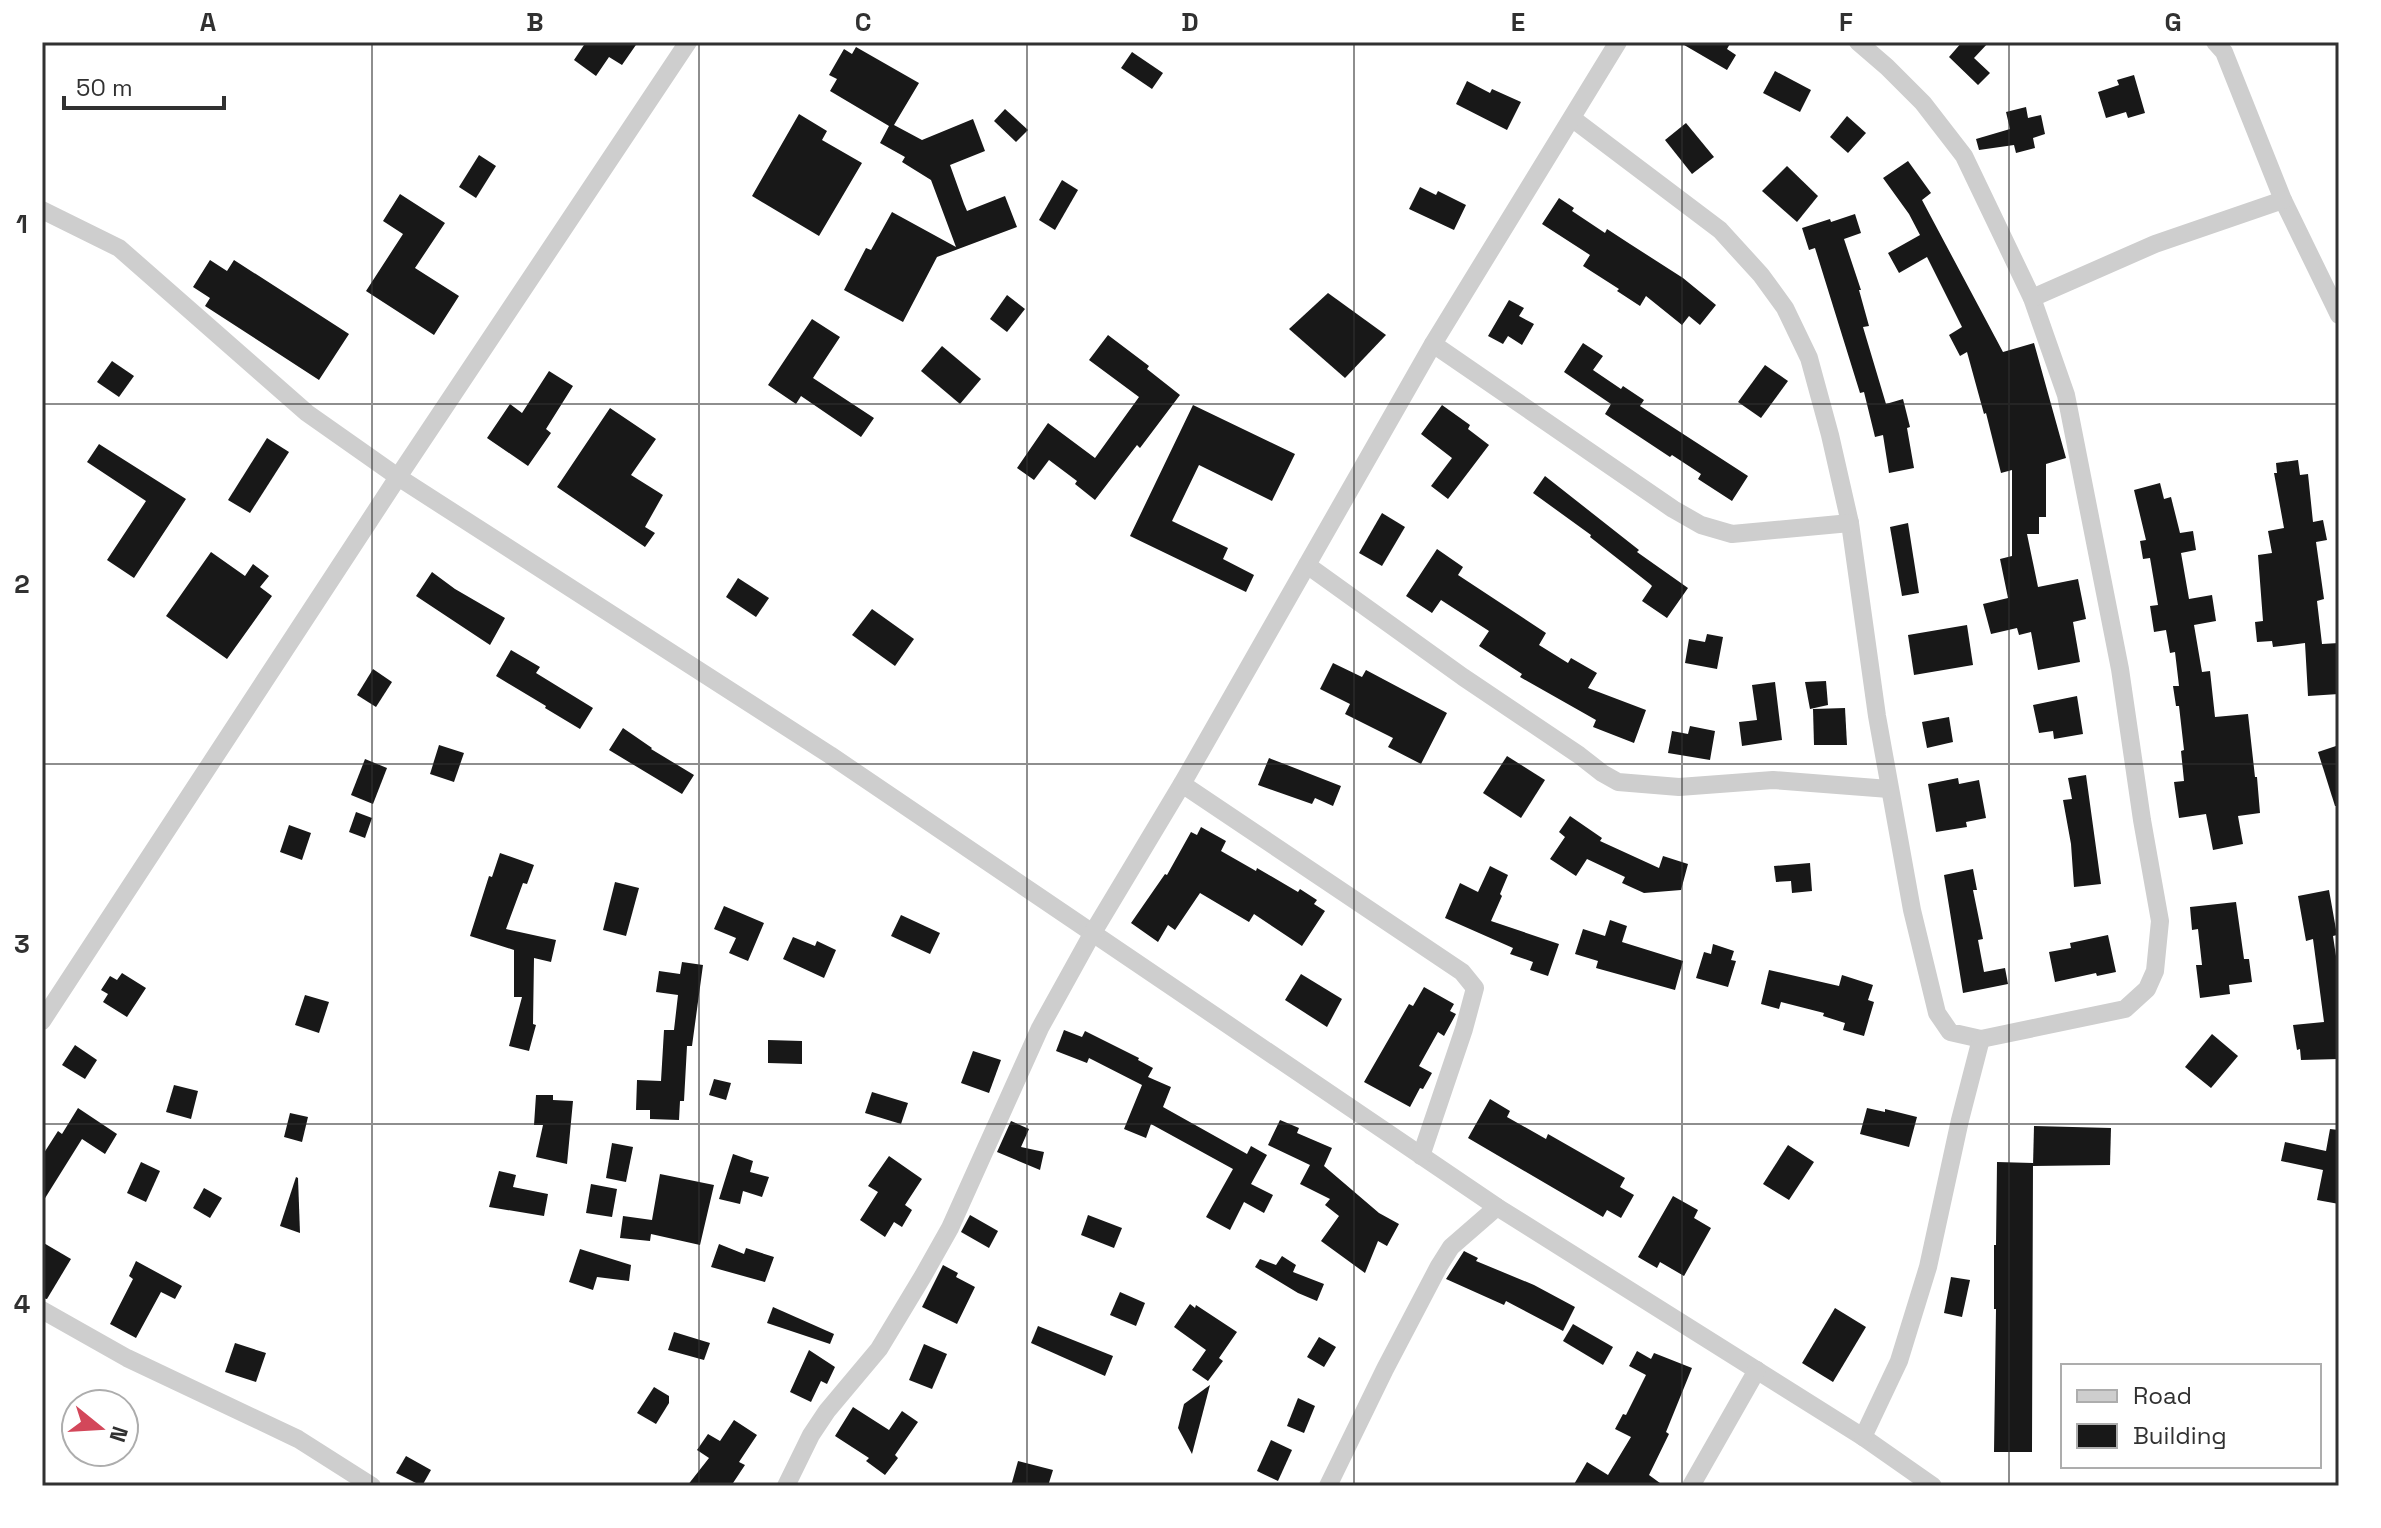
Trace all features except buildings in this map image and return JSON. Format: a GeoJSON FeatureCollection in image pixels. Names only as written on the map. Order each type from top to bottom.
{"type":"FeatureCollection","features":[{"type":"Feature","properties":{"kind":"street"},"geometry":{"type":"LineString","coordinates":[[42,1021],[398,477],[688,42]]}},
{"type":"Feature","properties":{"kind":"street"},"geometry":{"type":"LineString","coordinates":[[786,1486],[811,1435],[879,1349],[944,1240],[1040,1028],[1092,934],[1182,784],[1433,344],[1618,42]]}},
{"type":"Feature","properties":{"kind":"street"},"geometry":{"type":"LineString","coordinates":[[1573,119],[1720,230],[1761,275],[1785,308],[1809,358],[1850,523],[1889,789],[1912,910],[1937,1013],[1950,1032],[1981,1039],[2125,1009],[2147,989],[2155,971],[2160,921],[2120,669],[2066,395],[2032,298],[1964,156],[1923,103],[1858,42]]}},
{"type":"Feature","properties":{"kind":"street"},"geometry":{"type":"LineString","coordinates":[[2215,42],[2224,52],[2283,200],[2339,315]]}},
{"type":"Feature","properties":{"kind":"street"},"geometry":{"type":"LineString","coordinates":[[2032,298],[2155,244],[2283,200]]}},
{"type":"Feature","properties":{"kind":"street"},"geometry":{"type":"LineString","coordinates":[[42,210],[119,248],[307,413],[398,477],[830,755],[1497,1207],[1863,1437],[1933,1486]]}},
{"type":"Feature","properties":{"kind":"street"},"geometry":{"type":"LineString","coordinates":[[1433,344],[1673,509],[1701,525],[1732,534],[1850,523]]}},
{"type":"Feature","properties":{"kind":"street"},"geometry":{"type":"LineString","coordinates":[[1307,565],[1463,677],[1618,782],[1679,787],[1773,780],[1889,789]]}},
{"type":"Feature","properties":{"kind":"street"},"geometry":{"type":"LineString","coordinates":[[1182,784],[1462,972],[1475,988],[1421,1156]]}},
{"type":"Feature","properties":{"kind":"street"},"geometry":{"type":"LineString","coordinates":[[1863,1437],[1899,1361],[1928,1267],[1981,1039]]}},
{"type":"Feature","properties":{"kind":"street"},"geometry":{"type":"LineString","coordinates":[[1328,1486],[1439,1266],[1458,1240],[1497,1207]]}},
{"type":"Feature","properties":{"kind":"street"},"geometry":{"type":"LineString","coordinates":[[42,1310],[127,1358],[298,1439],[372,1486]]}},
{"type":"Feature","properties":{"kind":"street"},"geometry":{"type":"LineString","coordinates":[[1691,1486],[1757,1370]]}}]}
